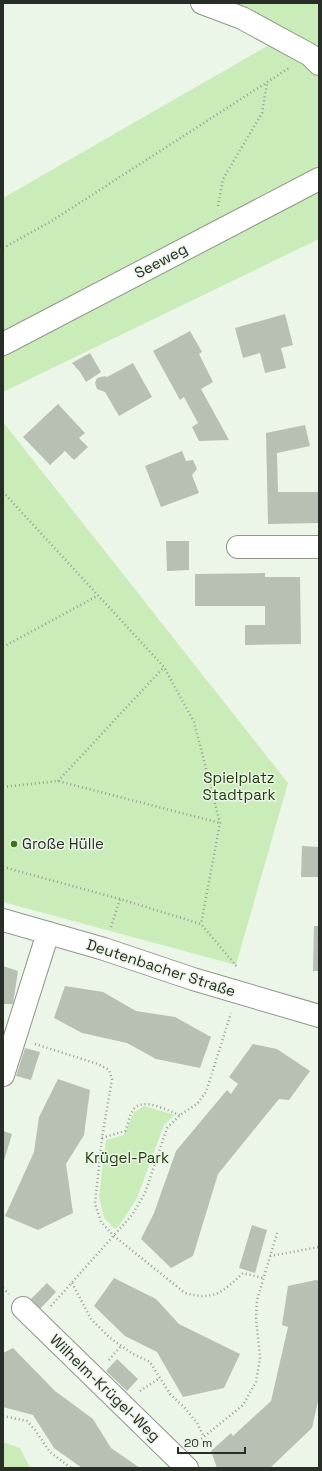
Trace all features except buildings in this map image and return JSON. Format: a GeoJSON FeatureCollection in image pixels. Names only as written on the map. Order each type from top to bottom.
{"type":"FeatureCollection","features":[{"type":"Feature","properties":{"kind":"street"},"geometry":{"type":"LineString","coordinates":[[202,3],[242,18],[314,59]]}},
{"type":"Feature","properties":{"kind":"street","name":"Seeweg"},"geometry":{"type":"LineString","coordinates":[[3,344],[319,179]]}},
{"type":"Feature","properties":{"kind":"street"},"geometry":{"type":"LineString","coordinates":[[238,547],[319,547]]}},
{"type":"Feature","properties":{"kind":"street","name":"Deutenbacher Straße"},"geometry":{"type":"LineString","coordinates":[[3,920],[104,949],[319,1016]]}},
{"type":"Feature","properties":{"kind":"street"},"geometry":{"type":"LineString","coordinates":[[3,1075],[48,933]]}},
{"type":"Feature","properties":{"kind":"street","name":"Wilhelm-Krügel-Weg"},"geometry":{"type":"LineString","coordinates":[[30,1315],[182,1464]]}},
{"type":"Feature","properties":{"kind":"path"},"geometry":{"type":"LineString","coordinates":[[3,248],[50,222],[268,82],[314,59]]}},
{"type":"Feature","properties":{"kind":"path"},"geometry":{"type":"LineString","coordinates":[[212,234],[223,179],[262,113],[268,82]]}},
{"type":"Feature","properties":{"kind":"path"},"geometry":{"type":"LineString","coordinates":[[3,492],[97,596],[164,667],[194,722],[220,823],[201,924]]}},
{"type":"Feature","properties":{"kind":"path"},"geometry":{"type":"LineString","coordinates":[[3,647],[97,596]]}},
{"type":"Feature","properties":{"kind":"path"},"geometry":{"type":"LineString","coordinates":[[58,781],[164,667]]}},
{"type":"Feature","properties":{"kind":"path"},"geometry":{"type":"LineString","coordinates":[[3,788],[58,781],[220,823]]}},
{"type":"Feature","properties":{"kind":"path"},"geometry":{"type":"LineString","coordinates":[[3,867],[120,899],[201,924],[244,976],[206,1092],[197,1104],[180,1115],[167,1128],[145,1193],[132,1215],[72,1283],[30,1315]]}},
{"type":"Feature","properties":{"kind":"path"},"geometry":{"type":"LineString","coordinates":[[104,949],[120,899]]}},
{"type":"Feature","properties":{"kind":"path"},"geometry":{"type":"LineString","coordinates":[[15,1038],[98,1064],[109,1070],[112,1079],[102,1138],[95,1204],[101,1222],[114,1236],[185,1293],[200,1297],[215,1295],[227,1289],[243,1273],[263,1278]]}},
{"type":"Feature","properties":{"kind":"path"},"geometry":{"type":"LineString","coordinates":[[102,1138],[125,1131],[132,1111],[138,1105],[146,1104],[180,1115]]}},
{"type":"Feature","properties":{"kind":"path"},"geometry":{"type":"LineString","coordinates":[[182,1464],[203,1436],[243,1404],[256,1382],[260,1358],[256,1318],[257,1300],[278,1230]]}},
{"type":"Feature","properties":{"kind":"path"},"geometry":{"type":"LineString","coordinates":[[270,1256],[319,1247]]}},
{"type":"Feature","properties":{"kind":"path"},"geometry":{"type":"LineString","coordinates":[[72,1283],[91,1319],[110,1338],[133,1354],[150,1362],[170,1394],[184,1407],[197,1423],[203,1436]]}},
{"type":"Feature","properties":{"kind":"path"},"geometry":{"type":"LineString","coordinates":[[3,1416],[27,1422],[35,1430],[50,1452],[71,1468]]}},
{"type":"Feature","properties":{"kind":"green space"},"geometry":{"type":"Polygon","coordinates":[[[215,3],[319,3],[319,239],[3,392],[3,198],[281,38],[215,3]]]}},
{"type":"Feature","properties":{"kind":"green space","name":"Spielplatz Stadtpark"},"geometry":{"type":"Polygon","coordinates":[[[3,422],[288,783],[236,965],[3,902],[3,422]]]}},
{"type":"Feature","properties":{"kind":"green space","name":"Krügel-Park"},"geometry":{"type":"Polygon","coordinates":[[[144,1106],[175,1115],[164,1125],[137,1198],[119,1226],[115,1229],[104,1218],[99,1196],[106,1140],[124,1135],[134,1112],[144,1106]]]}},
{"type":"Feature","properties":{"kind":"green space"},"geometry":{"type":"Polygon","coordinates":[[[3,1442],[20,1448],[30,1468],[3,1468],[3,1442]]]}},
{"type":"Feature","properties":{"kind":"place","name":"Große Hülle"},"geometry":{"type":"Point","coordinates":[14,844]}}]}
